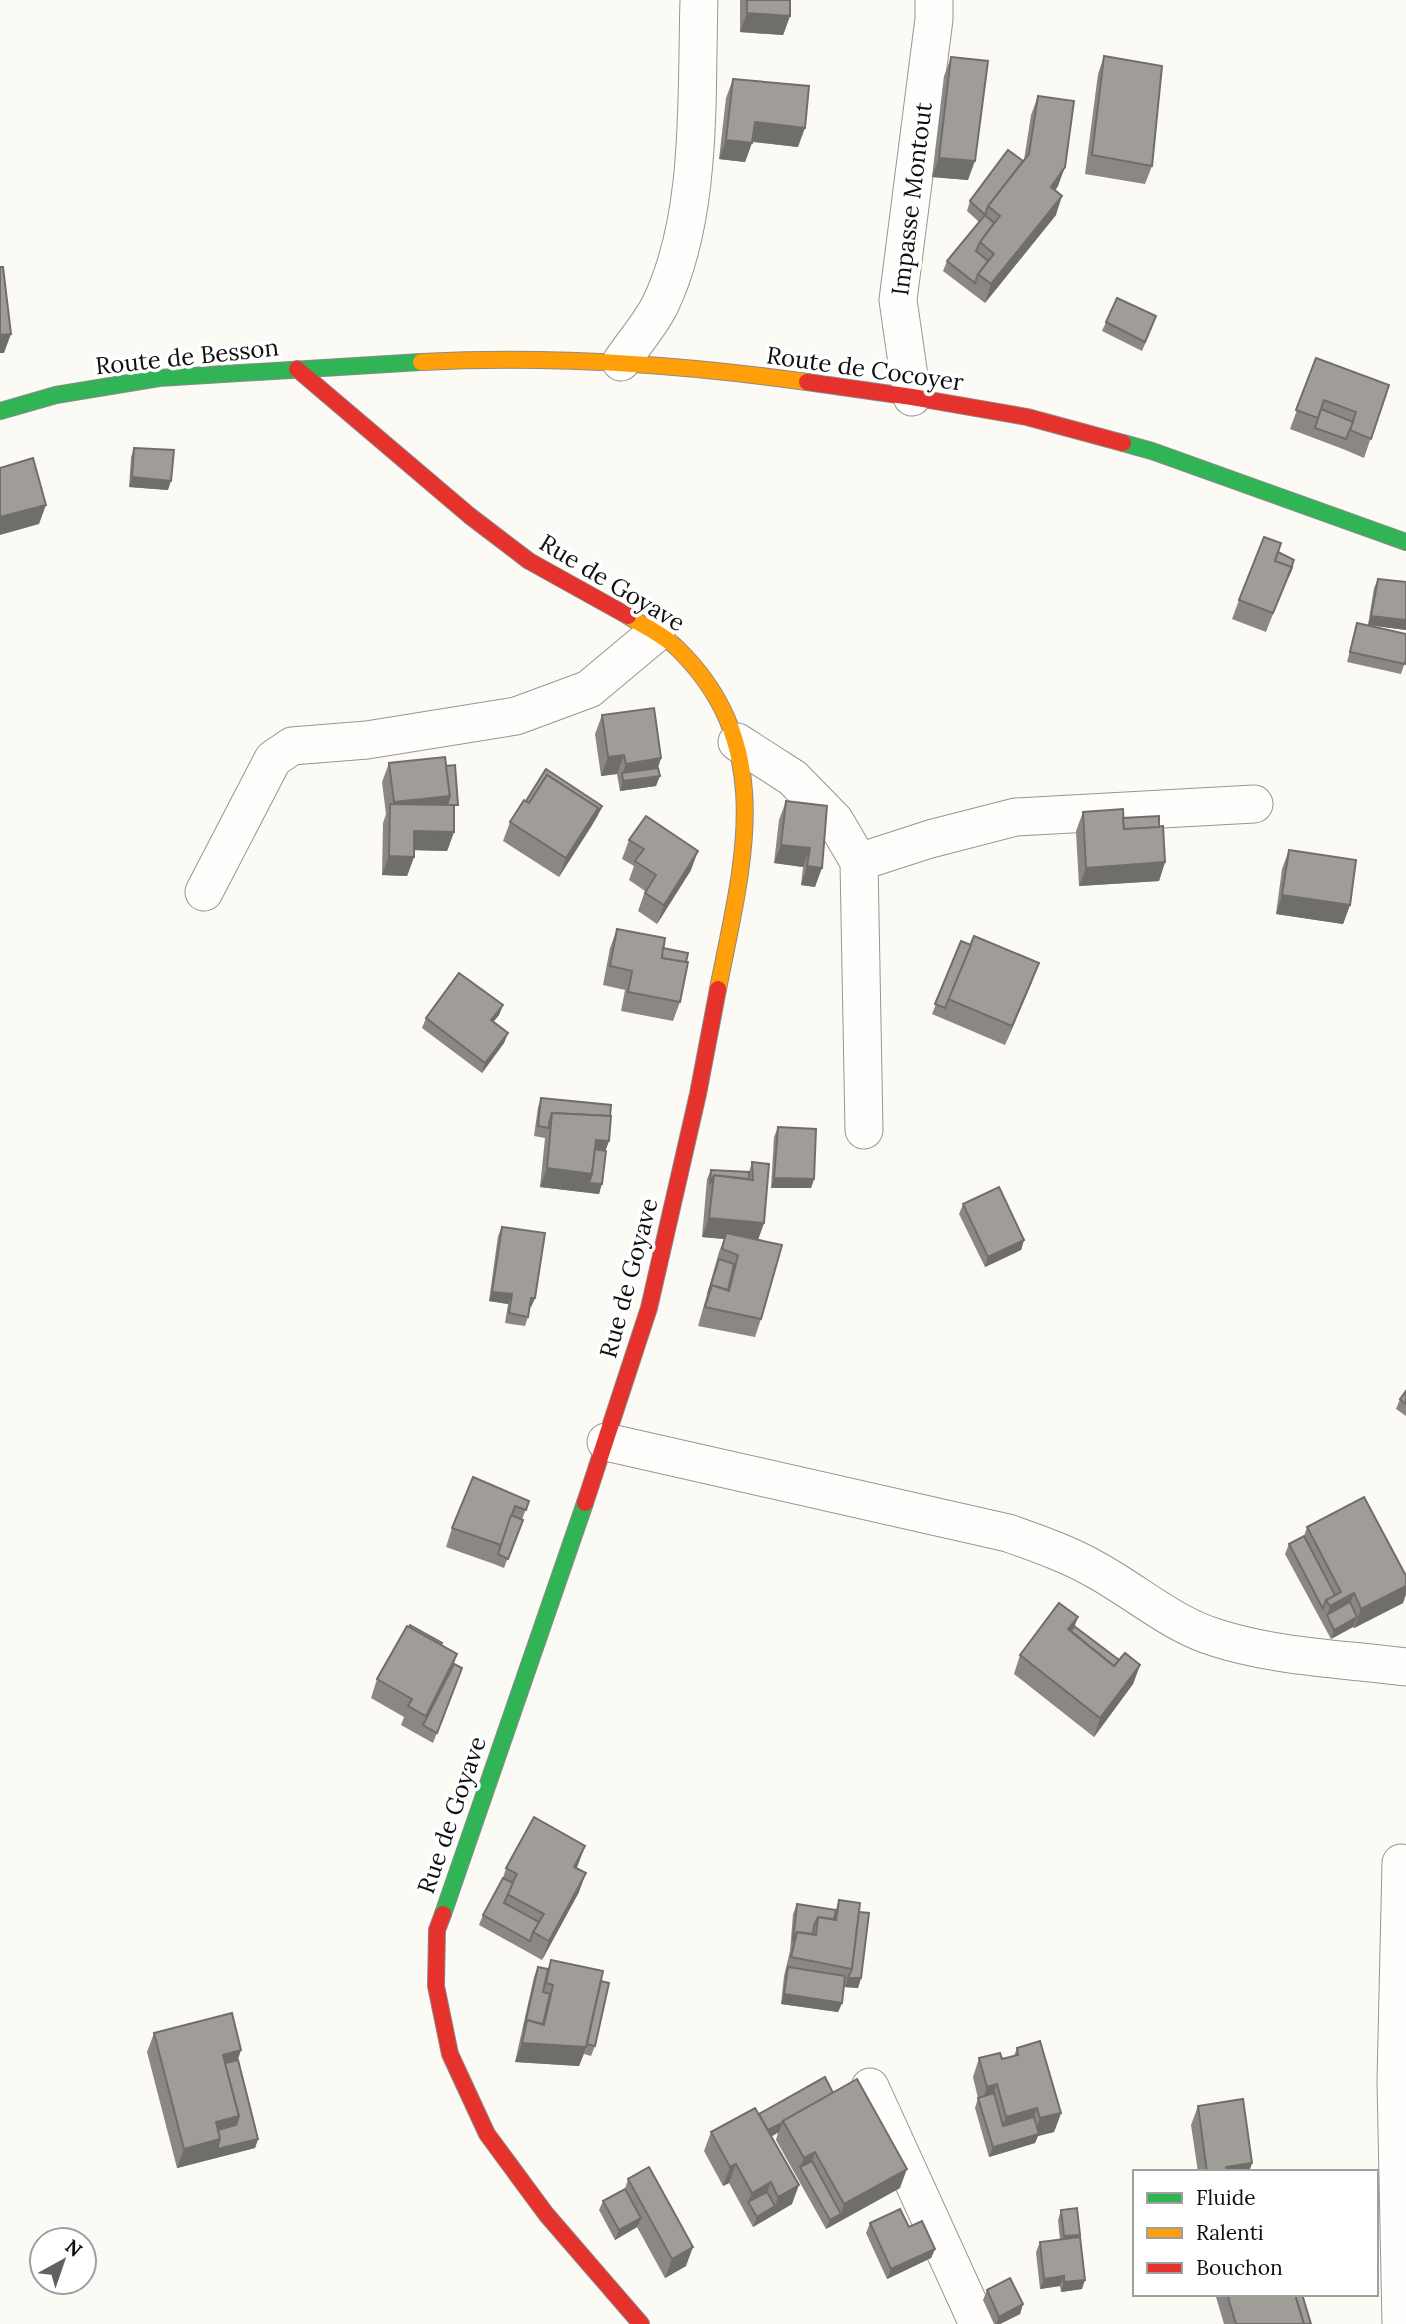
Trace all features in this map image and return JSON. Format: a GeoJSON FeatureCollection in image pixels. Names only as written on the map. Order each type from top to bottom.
{"type":"FeatureCollection","features":[{"type":"Feature","properties":{"kind":"street"},"geometry":{"type":"LineString","coordinates":[[621,362],[659,307],[680,256],[694,162],[699,0]]}},
{"type":"Feature","properties":{"kind":"street","name":"Impasse Montout"},"geometry":{"type":"LineString","coordinates":[[912,397],[898,300],[934,19],[934,0]]}},
{"type":"Feature","properties":{"kind":"street","name":"Route de Cocoyer"},"geometry":{"type":"LineString","coordinates":[[297,369],[479,359],[621,362],[798,381],[912,397],[1027,417],[1152,451],[1406,542]]}},
{"type":"Feature","properties":{"kind":"street","name":"Route de Besson"},"geometry":{"type":"LineString","coordinates":[[0,411],[56,395],[159,378],[297,369]]}},
{"type":"Feature","properties":{"kind":"street","name":"Rue de Goyave"},"geometry":{"type":"LineString","coordinates":[[297,369],[470,516],[529,561],[608,603],[676,646],[716,693],[737,742],[746,793],[741,872],[698,1094],[649,1308],[606,1442],[437,1930],[436,1986],[450,2054],[487,2134],[546,2214],[641,2324]]}},
{"type":"Feature","properties":{"kind":"street"},"geometry":{"type":"LineString","coordinates":[[204,892],[273,759],[292,746],[367,740],[516,716],[589,689],[656,633]]}},
{"type":"Feature","properties":{"kind":"street"},"geometry":{"type":"LineString","coordinates":[[737,742],[793,778],[835,821],[859,863],[864,1130]]}},
{"type":"Feature","properties":{"kind":"street"},"geometry":{"type":"LineString","coordinates":[[859,863],[930,839],[1016,817],[1254,804]]}},
{"type":"Feature","properties":{"kind":"street"},"geometry":{"type":"LineString","coordinates":[[606,1442],[1008,1534],[1066,1555],[1097,1570],[1187,1625],[1216,1638],[1275,1652],[1406,1667]]}},
{"type":"Feature","properties":{"kind":"street"},"geometry":{"type":"LineString","coordinates":[[1401,1863],[1396,2081],[1401,2324]]}},
{"type":"Feature","properties":{"kind":"street"},"geometry":{"type":"LineString","coordinates":[[870,2087],[978,2324]]}},
{"type":"Feature","properties":{"kind":"building"},"geometry":{"type":"Polygon","coordinates":[[[747,0],[790,0],[790,16],[747,13],[747,0]]]}},
{"type":"Feature","properties":{"kind":"building"},"geometry":{"type":"Polygon","coordinates":[[[1104,56],[1162,66],[1152,166],[1092,155],[1104,56]]]}},
{"type":"Feature","properties":{"kind":"building"},"geometry":{"type":"Polygon","coordinates":[[[951,57],[988,61],[975,161],[939,158],[951,57]]]}},
{"type":"Feature","properties":{"kind":"building"},"geometry":{"type":"Polygon","coordinates":[[[733,79],[809,86],[805,128],[755,122],[752,143],[726,140],[733,79]]]}},
{"type":"Feature","properties":{"kind":"building"},"geometry":{"type":"Polygon","coordinates":[[[1038,96],[1074,101],[1065,167],[1051,187],[1062,196],[991,284],[978,274],[994,254],[980,242],[1000,216],[988,206],[1029,154],[1038,96]]]}},
{"type":"Feature","properties":{"kind":"building"},"geometry":{"type":"Polygon","coordinates":[[[1008,150],[1023,161],[988,206],[985,215],[970,201],[1008,150]]]}},
{"type":"Feature","properties":{"kind":"building"},"geometry":{"type":"Polygon","coordinates":[[[985,215],[994,223],[976,251],[988,261],[975,283],[947,261],[985,215]]]}},
{"type":"Feature","properties":{"kind":"building"},"geometry":{"type":"Polygon","coordinates":[[[0,267],[3,267],[11,334],[0,335],[0,267]]]}},
{"type":"Feature","properties":{"kind":"building"},"geometry":{"type":"Polygon","coordinates":[[[1117,298],[1156,316],[1145,342],[1106,322],[1117,298]]]}},
{"type":"Feature","properties":{"kind":"building"},"geometry":{"type":"Polygon","coordinates":[[[1316,358],[1389,385],[1371,439],[1350,430],[1356,412],[1324,400],[1318,418],[1296,410],[1316,358]]]}},
{"type":"Feature","properties":{"kind":"building"},"geometry":{"type":"Polygon","coordinates":[[[1321,409],[1353,422],[1346,439],[1315,428],[1321,409]]]}},
{"type":"Feature","properties":{"kind":"building"},"geometry":{"type":"Polygon","coordinates":[[[134,448],[174,450],[171,481],[132,477],[134,448]]]}},
{"type":"Feature","properties":{"kind":"building"},"geometry":{"type":"Polygon","coordinates":[[[33,458],[46,505],[0,517],[0,468],[33,458]]]}},
{"type":"Feature","properties":{"kind":"building"},"geometry":{"type":"Polygon","coordinates":[[[1264,537],[1281,543],[1275,561],[1292,567],[1273,613],[1239,600],[1264,537]]]}},
{"type":"Feature","properties":{"kind":"building"},"geometry":{"type":"Polygon","coordinates":[[[1278,552],[1294,560],[1291,567],[1275,561],[1278,552]]]}},
{"type":"Feature","properties":{"kind":"building"},"geometry":{"type":"Polygon","coordinates":[[[1378,579],[1406,582],[1406,620],[1371,616],[1378,579]]]}},
{"type":"Feature","properties":{"kind":"building"},"geometry":{"type":"Polygon","coordinates":[[[1357,623],[1406,634],[1405,664],[1350,652],[1357,623]]]}},
{"type":"Feature","properties":{"kind":"building"},"geometry":{"type":"Polygon","coordinates":[[[654,708],[661,758],[626,764],[624,755],[608,757],[602,715],[654,708]]]}},
{"type":"Feature","properties":{"kind":"building"},"geometry":{"type":"Polygon","coordinates":[[[445,757],[450,796],[394,802],[389,763],[445,757]]]}},
{"type":"Feature","properties":{"kind":"building"},"geometry":{"type":"Polygon","coordinates":[[[455,765],[458,805],[447,805],[450,796],[446,766],[455,765]]]}},
{"type":"Feature","properties":{"kind":"building"},"geometry":{"type":"Polygon","coordinates":[[[658,768],[660,776],[623,781],[622,773],[658,768]]]}},
{"type":"Feature","properties":{"kind":"building"},"geometry":{"type":"Polygon","coordinates":[[[546,769],[602,806],[595,817],[598,808],[547,775],[529,803],[526,801],[546,769]]]}},
{"type":"Feature","properties":{"kind":"building"},"geometry":{"type":"Polygon","coordinates":[[[547,775],[598,808],[566,858],[510,822],[524,800],[529,803],[547,775]]]}},
{"type":"Feature","properties":{"kind":"building"},"geometry":{"type":"Polygon","coordinates":[[[786,801],[827,806],[822,868],[807,866],[810,848],[781,845],[786,801]]]}},
{"type":"Feature","properties":{"kind":"building"},"geometry":{"type":"Polygon","coordinates":[[[390,804],[454,805],[454,832],[414,831],[414,857],[389,856],[390,804]]]}},
{"type":"Feature","properties":{"kind":"building"},"geometry":{"type":"Polygon","coordinates":[[[1123,809],[1124,829],[1163,826],[1165,862],[1086,868],[1083,812],[1123,809]]]}},
{"type":"Feature","properties":{"kind":"building"},"geometry":{"type":"Polygon","coordinates":[[[646,816],[698,851],[664,905],[645,893],[656,875],[635,861],[644,849],[629,840],[646,816]]]}},
{"type":"Feature","properties":{"kind":"building"},"geometry":{"type":"Polygon","coordinates":[[[1159,816],[1159,827],[1124,829],[1123,818],[1159,816]]]}},
{"type":"Feature","properties":{"kind":"building"},"geometry":{"type":"Polygon","coordinates":[[[1289,850],[1356,860],[1350,905],[1282,895],[1289,850]]]}},
{"type":"Feature","properties":{"kind":"building"},"geometry":{"type":"Polygon","coordinates":[[[617,929],[665,938],[662,958],[688,962],[680,1002],[628,992],[632,971],[610,966],[617,929]]]}},
{"type":"Feature","properties":{"kind":"building"},"geometry":{"type":"Polygon","coordinates":[[[974,936],[1039,963],[1012,1026],[948,999],[974,936]]]}},
{"type":"Feature","properties":{"kind":"building"},"geometry":{"type":"Polygon","coordinates":[[[961,941],[971,945],[945,1008],[935,1004],[961,941]]]}},
{"type":"Feature","properties":{"kind":"building"},"geometry":{"type":"Polygon","coordinates":[[[663,948],[688,953],[686,962],[662,958],[663,948]]]}},
{"type":"Feature","properties":{"kind":"building"},"geometry":{"type":"Polygon","coordinates":[[[459,973],[503,1005],[491,1020],[508,1033],[485,1063],[426,1018],[459,973]]]}},
{"type":"Feature","properties":{"kind":"building"},"geometry":{"type":"Polygon","coordinates":[[[541,1098],[611,1105],[610,1116],[552,1113],[549,1128],[538,1126],[541,1098]]]}},
{"type":"Feature","properties":{"kind":"building"},"geometry":{"type":"Polygon","coordinates":[[[552,1113],[611,1116],[609,1141],[596,1140],[592,1174],[547,1168],[552,1113]]]}},
{"type":"Feature","properties":{"kind":"building"},"geometry":{"type":"Polygon","coordinates":[[[778,1127],[816,1129],[814,1179],[774,1178],[778,1127]]]}},
{"type":"Feature","properties":{"kind":"building"},"geometry":{"type":"Polygon","coordinates":[[[595,1149],[606,1151],[602,1184],[589,1183],[595,1149]]]}},
{"type":"Feature","properties":{"kind":"building"},"geometry":{"type":"Polygon","coordinates":[[[752,1162],[769,1164],[764,1223],[709,1218],[714,1175],[753,1180],[752,1162]]]}},
{"type":"Feature","properties":{"kind":"building"},"geometry":{"type":"Polygon","coordinates":[[[711,1170],[749,1172],[749,1179],[714,1175],[710,1184],[711,1170]]]}},
{"type":"Feature","properties":{"kind":"building"},"geometry":{"type":"Polygon","coordinates":[[[999,1187],[1024,1240],[988,1257],[963,1204],[999,1187]]]}},
{"type":"Feature","properties":{"kind":"building"},"geometry":{"type":"Polygon","coordinates":[[[502,1227],[545,1233],[535,1298],[531,1298],[528,1317],[509,1313],[512,1294],[492,1292],[502,1227]]]}},
{"type":"Feature","properties":{"kind":"building"},"geometry":{"type":"Polygon","coordinates":[[[726,1233],[782,1245],[761,1319],[705,1307],[712,1285],[729,1291],[738,1255],[722,1249],[726,1233]]]}},
{"type":"Feature","properties":{"kind":"building"},"geometry":{"type":"Polygon","coordinates":[[[719,1259],[734,1264],[728,1290],[712,1285],[708,1294],[719,1259]]]}},
{"type":"Feature","properties":{"kind":"building"},"geometry":{"type":"Polygon","coordinates":[[[1406,1391],[1406,1404],[1400,1399],[1406,1391]]]}},
{"type":"Feature","properties":{"kind":"building"},"geometry":{"type":"Polygon","coordinates":[[[473,1477],[529,1501],[526,1510],[515,1506],[501,1545],[452,1528],[473,1477]]]}},
{"type":"Feature","properties":{"kind":"building"},"geometry":{"type":"Polygon","coordinates":[[[1364,1497],[1406,1576],[1406,1586],[1361,1609],[1354,1593],[1330,1606],[1326,1600],[1341,1592],[1307,1527],[1364,1497]]]}},
{"type":"Feature","properties":{"kind":"building"},"geometry":{"type":"Polygon","coordinates":[[[511,1515],[523,1520],[508,1559],[498,1554],[511,1515]]]}},
{"type":"Feature","properties":{"kind":"building"},"geometry":{"type":"Polygon","coordinates":[[[1304,1536],[1335,1595],[1326,1600],[1323,1609],[1289,1544],[1304,1536]]]}},
{"type":"Feature","properties":{"kind":"building"},"geometry":{"type":"Polygon","coordinates":[[[1350,1602],[1357,1617],[1334,1630],[1327,1615],[1350,1602]]]}},
{"type":"Feature","properties":{"kind":"building"},"geometry":{"type":"Polygon","coordinates":[[[1059,1603],[1078,1617],[1068,1629],[1114,1666],[1125,1653],[1140,1665],[1100,1718],[1020,1655],[1059,1603]]]}},
{"type":"Feature","properties":{"kind":"building"},"geometry":{"type":"Polygon","coordinates":[[[410,1625],[442,1643],[441,1645],[409,1627],[410,1625]]]}},
{"type":"Feature","properties":{"kind":"building"},"geometry":{"type":"Polygon","coordinates":[[[407,1626],[457,1654],[426,1716],[408,1706],[412,1699],[377,1679],[407,1626]]]}},
{"type":"Feature","properties":{"kind":"building"},"geometry":{"type":"Polygon","coordinates":[[[1074,1626],[1119,1660],[1114,1666],[1071,1631],[1074,1626]]]}},
{"type":"Feature","properties":{"kind":"building"},"geometry":{"type":"Polygon","coordinates":[[[454,1664],[462,1668],[437,1733],[423,1725],[454,1664]]]}},
{"type":"Feature","properties":{"kind":"building"},"geometry":{"type":"Polygon","coordinates":[[[534,1817],[585,1846],[574,1867],[586,1873],[549,1941],[533,1932],[544,1914],[507,1894],[517,1874],[506,1868],[534,1817]]]}},
{"type":"Feature","properties":{"kind":"building"},"geometry":{"type":"Polygon","coordinates":[[[503,1878],[513,1883],[504,1903],[539,1922],[530,1941],[483,1915],[503,1878]]]}},
{"type":"Feature","properties":{"kind":"building"},"geometry":{"type":"Polygon","coordinates":[[[839,1900],[860,1903],[852,1969],[791,1957],[797,1932],[816,1935],[818,1917],[836,1920],[839,1900]]]}},
{"type":"Feature","properties":{"kind":"building"},"geometry":{"type":"Polygon","coordinates":[[[797,1904],[836,1910],[834,1919],[818,1917],[813,1934],[797,1932],[793,1941],[797,1904]]]}},
{"type":"Feature","properties":{"kind":"building"},"geometry":{"type":"Polygon","coordinates":[[[859,1912],[869,1913],[861,1978],[848,1978],[852,1969],[859,1912]]]}},
{"type":"Feature","properties":{"kind":"building"},"geometry":{"type":"Polygon","coordinates":[[[551,1960],[603,1971],[586,2047],[522,2043],[527,2020],[544,2025],[553,1985],[546,1983],[551,1960]]]}},
{"type":"Feature","properties":{"kind":"building"},"geometry":{"type":"Polygon","coordinates":[[[538,1967],[548,1969],[543,1992],[550,1994],[543,2024],[527,2020],[524,2029],[538,1967]]]}},
{"type":"Feature","properties":{"kind":"building"},"geometry":{"type":"Polygon","coordinates":[[[788,1967],[845,1976],[842,2003],[784,1994],[788,1967]]]}},
{"type":"Feature","properties":{"kind":"building"},"geometry":{"type":"Polygon","coordinates":[[[601,1981],[609,1983],[595,2046],[587,2044],[601,1981]]]}},
{"type":"Feature","properties":{"kind":"building"},"geometry":{"type":"Polygon","coordinates":[[[232,2013],[241,2050],[223,2055],[239,2116],[216,2122],[220,2139],[184,2149],[154,2033],[232,2013]]]}},
{"type":"Feature","properties":{"kind":"building"},"geometry":{"type":"Polygon","coordinates":[[[1040,2041],[1061,2113],[1040,2118],[1037,2108],[1006,2117],[997,2084],[987,2087],[979,2058],[1000,2053],[1002,2059],[1018,2055],[1017,2048],[1040,2041]]]}},
{"type":"Feature","properties":{"kind":"building"},"geometry":{"type":"Polygon","coordinates":[[[238,2060],[258,2139],[217,2149],[220,2139],[218,2130],[236,2125],[239,2116],[225,2063],[238,2060]]]}},
{"type":"Feature","properties":{"kind":"building"},"geometry":{"type":"Polygon","coordinates":[[[825,2077],[833,2093],[768,2130],[759,2114],[825,2077]]]}},
{"type":"Feature","properties":{"kind":"building"},"geometry":{"type":"Polygon","coordinates":[[[857,2079],[907,2169],[844,2204],[815,2152],[804,2158],[783,2121],[857,2079]]]}},
{"type":"Feature","properties":{"kind":"building"},"geometry":{"type":"Polygon","coordinates":[[[994,2093],[1003,2126],[1034,2117],[1039,2134],[993,2147],[978,2098],[994,2093]]]}},
{"type":"Feature","properties":{"kind":"building"},"geometry":{"type":"Polygon","coordinates":[[[1243,2099],[1252,2163],[1226,2167],[1227,2170],[1207,2170],[1198,2106],[1243,2099]]]}},
{"type":"Feature","properties":{"kind":"building"},"geometry":{"type":"Polygon","coordinates":[[[755,2108],[799,2185],[778,2197],[771,2182],[752,2193],[736,2164],[730,2167],[711,2132],[755,2108]]]}},
{"type":"Feature","properties":{"kind":"building"},"geometry":{"type":"Polygon","coordinates":[[[812,2161],[841,2214],[830,2220],[800,2167],[812,2161]]]}},
{"type":"Feature","properties":{"kind":"building"},"geometry":{"type":"Polygon","coordinates":[[[649,2167],[693,2247],[672,2259],[628,2179],[649,2167]]]}},
{"type":"Feature","properties":{"kind":"building"},"geometry":{"type":"Polygon","coordinates":[[[625,2189],[641,2218],[619,2230],[603,2201],[625,2189]]]}},
{"type":"Feature","properties":{"kind":"building"},"geometry":{"type":"Polygon","coordinates":[[[767,2192],[775,2206],[757,2217],[748,2202],[767,2192]]]}},
{"type":"Feature","properties":{"kind":"building"},"geometry":{"type":"Polygon","coordinates":[[[1077,2208],[1080,2235],[1064,2236],[1061,2210],[1077,2208]]]}},
{"type":"Feature","properties":{"kind":"building"},"geometry":{"type":"Polygon","coordinates":[[[900,2209],[909,2227],[922,2221],[935,2249],[891,2269],[870,2223],[900,2209]]]}},
{"type":"Feature","properties":{"kind":"building"},"geometry":{"type":"Polygon","coordinates":[[[1080,2237],[1085,2280],[1064,2282],[1064,2276],[1044,2279],[1040,2242],[1080,2237]]]}},
{"type":"Feature","properties":{"kind":"building"},"geometry":{"type":"Polygon","coordinates":[[[1010,2278],[1023,2304],[999,2317],[987,2290],[1010,2278]]]}},
{"type":"Feature","properties":{"kind":"building"},"geometry":{"type":"Polygon","coordinates":[[[1228,2296],[1296,2296],[1304,2324],[1236,2324],[1228,2296]]]}},
{"type":"Feature","properties":{"kind":"building"},"geometry":{"type":"Polygon","coordinates":[[[1296,2296],[1303,2296],[1311,2324],[1304,2324],[1296,2296]]]}},
{"type":"Feature","properties":{"kind":"traffic: fast"},"geometry":{"type":"LineString","coordinates":[[0,411],[56,395],[159,378],[421,362]]}},
{"type":"Feature","properties":{"kind":"traffic: fast"},"geometry":{"type":"LineString","coordinates":[[1123,443],[1406,542]]}},
{"type":"Feature","properties":{"kind":"traffic: fast"},"geometry":{"type":"LineString","coordinates":[[443,1914],[585,1503]]}},
{"type":"Feature","properties":{"kind":"traffic: slow"},"geometry":{"type":"LineString","coordinates":[[421,362],[518,360],[614,363],[711,370],[807,382]]}},
{"type":"Feature","properties":{"kind":"traffic: slow"},"geometry":{"type":"LineString","coordinates":[[628,616],[672,643],[709,686],[730,726],[741,767],[745,810],[742,853],[718,989]]}},
{"type":"Feature","properties":{"kind":"traffic: jam"},"geometry":{"type":"LineString","coordinates":[[297,369],[470,516],[529,561],[628,616]]}},
{"type":"Feature","properties":{"kind":"traffic: jam"},"geometry":{"type":"LineString","coordinates":[[807,382],[1027,417],[1123,443]]}},
{"type":"Feature","properties":{"kind":"traffic: jam"},"geometry":{"type":"LineString","coordinates":[[585,1503],[649,1308],[698,1094],[718,989]]}},
{"type":"Feature","properties":{"kind":"traffic: jam"},"geometry":{"type":"LineString","coordinates":[[443,1914],[437,1930],[436,1986],[450,2054],[487,2134],[546,2214],[641,2324]]}}]}
